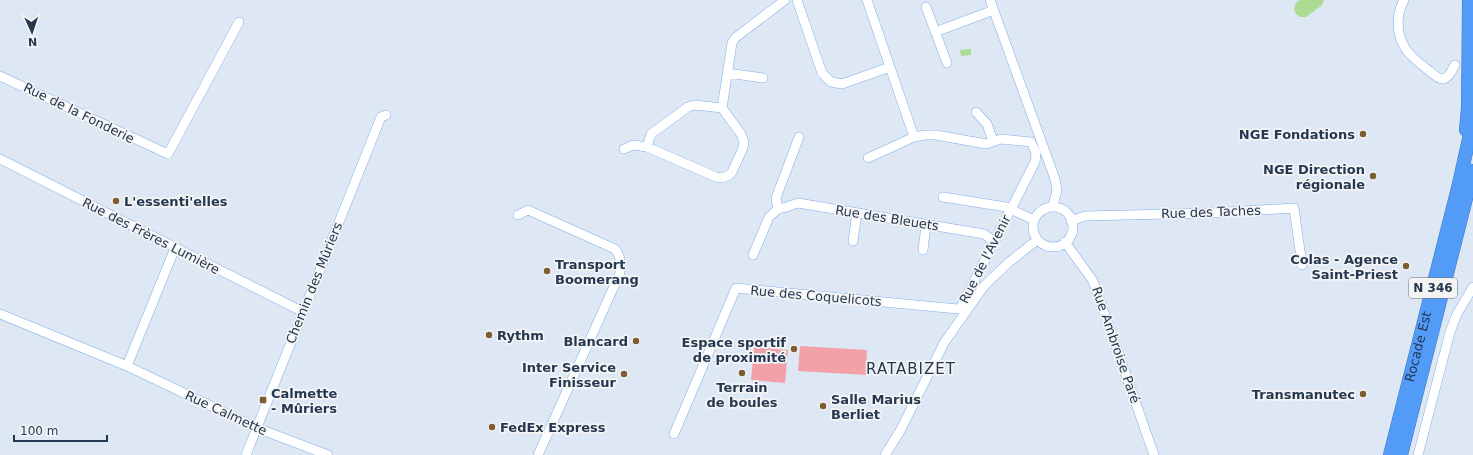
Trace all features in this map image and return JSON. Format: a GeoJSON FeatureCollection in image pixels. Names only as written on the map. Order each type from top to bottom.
{"type":"FeatureCollection","features":[{"type":"Feature","properties":{"kind":"highway"},"geometry":{"type":"LineString","coordinates":[[1458,188],[1468,108],[1469,0]]}},
{"type":"Feature","properties":{"kind":"highway","name":"Rocade Est"},"geometry":{"type":"LineString","coordinates":[[1390,455],[1458,188],[1473,121]]}},
{"type":"Feature","properties":{"kind":"highway","name":"Rocade Est"},"geometry":{"type":"LineString","coordinates":[[1401,455],[1473,171]]}},
{"type":"Feature","properties":{"kind":"highway"},"geometry":{"type":"LineString","coordinates":[[1451,259],[1473,200]]}},
{"type":"Feature","properties":{"kind":"street"},"geometry":{"type":"LineString","coordinates":[[624,149],[633,145],[647,147],[716,177],[722,178],[729,175],[732,172],[743,148],[744,142],[741,134],[722,108],[732,43],[735,38],[785,0]]}},
{"type":"Feature","properties":{"kind":"street"},"geometry":{"type":"LineString","coordinates":[[797,0],[822,73],[831,82],[842,84],[890,67]]}},
{"type":"Feature","properties":{"kind":"street"},"geometry":{"type":"LineString","coordinates":[[867,0],[914,137]]}},
{"type":"Feature","properties":{"kind":"street"},"geometry":{"type":"LineString","coordinates":[[990,0],[1055,179],[1057,190],[1053,206]]}},
{"type":"Feature","properties":{"kind":"street"},"geometry":{"type":"LineString","coordinates":[[1404,0],[1399,9],[1397,19],[1399,33],[1404,48],[1416,60],[1439,78],[1444,79],[1448,77],[1455,65]]}},
{"type":"Feature","properties":{"kind":"street"},"geometry":{"type":"LineString","coordinates":[[926,7],[946,63]]}},
{"type":"Feature","properties":{"kind":"street"},"geometry":{"type":"LineString","coordinates":[[935,32],[994,10]]}},
{"type":"Feature","properties":{"kind":"street","name":"Rue de la Fonderie"},"geometry":{"type":"LineString","coordinates":[[0,76],[158,151],[168,154],[239,22]]}},
{"type":"Feature","properties":{"kind":"street"},"geometry":{"type":"LineString","coordinates":[[728,73],[763,78]]}},
{"type":"Feature","properties":{"kind":"street"},"geometry":{"type":"LineString","coordinates":[[647,147],[651,134],[688,107],[695,105],[722,108]]}},
{"type":"Feature","properties":{"kind":"street"},"geometry":{"type":"LineString","coordinates":[[868,158],[914,137],[925,135],[936,135],[986,144],[993,141],[987,124],[976,112]]}},
{"type":"Feature","properties":{"kind":"street","name":"Chemin des Mûriers"},"geometry":{"type":"LineString","coordinates":[[246,455],[381,117],[386,115]]}},
{"type":"Feature","properties":{"kind":"street"},"geometry":{"type":"LineString","coordinates":[[753,255],[769,217],[778,209],[776,198],[799,137]]}},
{"type":"Feature","properties":{"kind":"street","name":"Rue de l'Avenir"},"geometry":{"type":"LineString","coordinates":[[958,309],[961,307],[1035,162],[1036,153],[1031,142],[1001,139],[993,141]]}},
{"type":"Feature","properties":{"kind":"street","name":"Rue des Frères Lumière"},"geometry":{"type":"LineString","coordinates":[[0,159],[303,312]]}},
{"type":"Feature","properties":{"kind":"street","name":"Rue de l'Avenir"},"geometry":{"type":"LineString","coordinates":[[943,197],[1011,209]]}},
{"type":"Feature","properties":{"kind":"street","name":"Rue des Bleuets"},"geometry":{"type":"LineString","coordinates":[[778,209],[798,204],[857,213],[984,234],[994,242]]}},
{"type":"Feature","properties":{"kind":"street"},"geometry":{"type":"LineString","coordinates":[[1053,206],[1068,212],[1072,221],[1072,231],[1070,236],[1059,247],[1044,246],[1037,240],[1033,231],[1034,220],[1040,212],[1053,206]]}},
{"type":"Feature","properties":{"kind":"street","name":"Rue des Taches"},"geometry":{"type":"LineString","coordinates":[[1072,221],[1085,216],[1210,213],[1294,208],[1302,265]]}},
{"type":"Feature","properties":{"kind":"street"},"geometry":{"type":"LineString","coordinates":[[1011,209],[1034,220]]}},
{"type":"Feature","properties":{"kind":"street"},"geometry":{"type":"LineString","coordinates":[[518,215],[528,210],[615,249],[619,254],[621,262],[620,273],[538,455]]}},
{"type":"Feature","properties":{"kind":"street"},"geometry":{"type":"LineString","coordinates":[[853,241],[857,213]]}},
{"type":"Feature","properties":{"kind":"street"},"geometry":{"type":"LineString","coordinates":[[923,250],[926,225]]}},
{"type":"Feature","properties":{"kind":"street","name":"Rue de l'Avenir"},"geometry":{"type":"LineString","coordinates":[[885,455],[900,431],[944,343],[984,286],[1008,262],[1037,240]]}},
{"type":"Feature","properties":{"kind":"street","name":"Rue Ambroise Paré"},"geometry":{"type":"LineString","coordinates":[[1065,242],[1093,281],[1154,455]]}},
{"type":"Feature","properties":{"kind":"street"},"geometry":{"type":"LineString","coordinates":[[126,366],[175,248]]}},
{"type":"Feature","properties":{"kind":"street"},"geometry":{"type":"LineString","coordinates":[[1418,455],[1450,332],[1457,314],[1473,287]]}},
{"type":"Feature","properties":{"kind":"street","name":"Rue des Coquelicots"},"geometry":{"type":"LineString","coordinates":[[674,434],[736,288],[958,309]]}},
{"type":"Feature","properties":{"kind":"street"},"geometry":{"type":"LineString","coordinates":[[3,315],[9,307]]}},
{"type":"Feature","properties":{"kind":"street","name":"Rue Calmette"},"geometry":{"type":"LineString","coordinates":[[3,315],[126,366],[257,428],[328,455]]}},
{"type":"Feature","properties":{"kind":"shaded area"},"geometry":{"type":"Polygon","coordinates":[[[1300,0],[1324,0],[1322,5],[1306,17],[1300,17],[1296,14],[1294,9],[1296,3],[1300,0]]]}},
{"type":"Feature","properties":{"kind":"shaded area"},"geometry":{"type":"Polygon","coordinates":[[[971,49],[971,55],[961,56],[960,50],[971,49]]]}},
{"type":"Feature","properties":{"kind":"shaded area"},"geometry":{"type":"Polygon","coordinates":[[[800,346],[867,350],[866,375],[798,371],[800,346]]]}},
{"type":"Feature","properties":{"kind":"shaded area"},"geometry":{"type":"Polygon","coordinates":[[[754,347],[788,350],[785,383],[751,380],[754,347]]]}},
{"type":"Feature","properties":{"kind":"place","name":"NGE Fondations"},"geometry":{"type":"Point","coordinates":[1363,134]}},
{"type":"Feature","properties":{"kind":"place","name":"NGE Direction régionale"},"geometry":{"type":"Point","coordinates":[1373,176]}},
{"type":"Feature","properties":{"kind":"place","name":"L'essenti'elles"},"geometry":{"type":"Point","coordinates":[116,201]}},
{"type":"Feature","properties":{"kind":"place","name":"Colas - Agence Saint-Priest"},"geometry":{"type":"Point","coordinates":[1406,266]}},
{"type":"Feature","properties":{"kind":"place","name":"Transport Boomerang"},"geometry":{"type":"Point","coordinates":[547,271]}},
{"type":"Feature","properties":{"kind":"place","name":"Rythm"},"geometry":{"type":"Point","coordinates":[489,335]}},
{"type":"Feature","properties":{"kind":"place","name":"Blancard"},"geometry":{"type":"Point","coordinates":[636,341]}},
{"type":"Feature","properties":{"kind":"place","name":"Espace sportif de proximité"},"geometry":{"type":"Point","coordinates":[794,349]}},
{"type":"Feature","properties":{"kind":"place","name":"Terrain de boules"},"geometry":{"type":"Point","coordinates":[742,373]}},
{"type":"Feature","properties":{"kind":"place","name":"Inter Service Finisseur"},"geometry":{"type":"Point","coordinates":[624,374]}},
{"type":"Feature","properties":{"kind":"place","name":"Transmanutec"},"geometry":{"type":"Point","coordinates":[1363,394]}},
{"type":"Feature","properties":{"kind":"place","name":"Calmette - Mûriers"},"geometry":{"type":"Point","coordinates":[263,400]}},
{"type":"Feature","properties":{"kind":"place","name":"Salle Marius Berliet"},"geometry":{"type":"Point","coordinates":[823,406]}},
{"type":"Feature","properties":{"kind":"place","name":"FedEx Express"},"geometry":{"type":"Point","coordinates":[492,427]}},
{"type":"Feature","properties":{"kind":"district","name":"RATABIZET"},"geometry":{"type":"Point","coordinates":[911,369]}}]}
